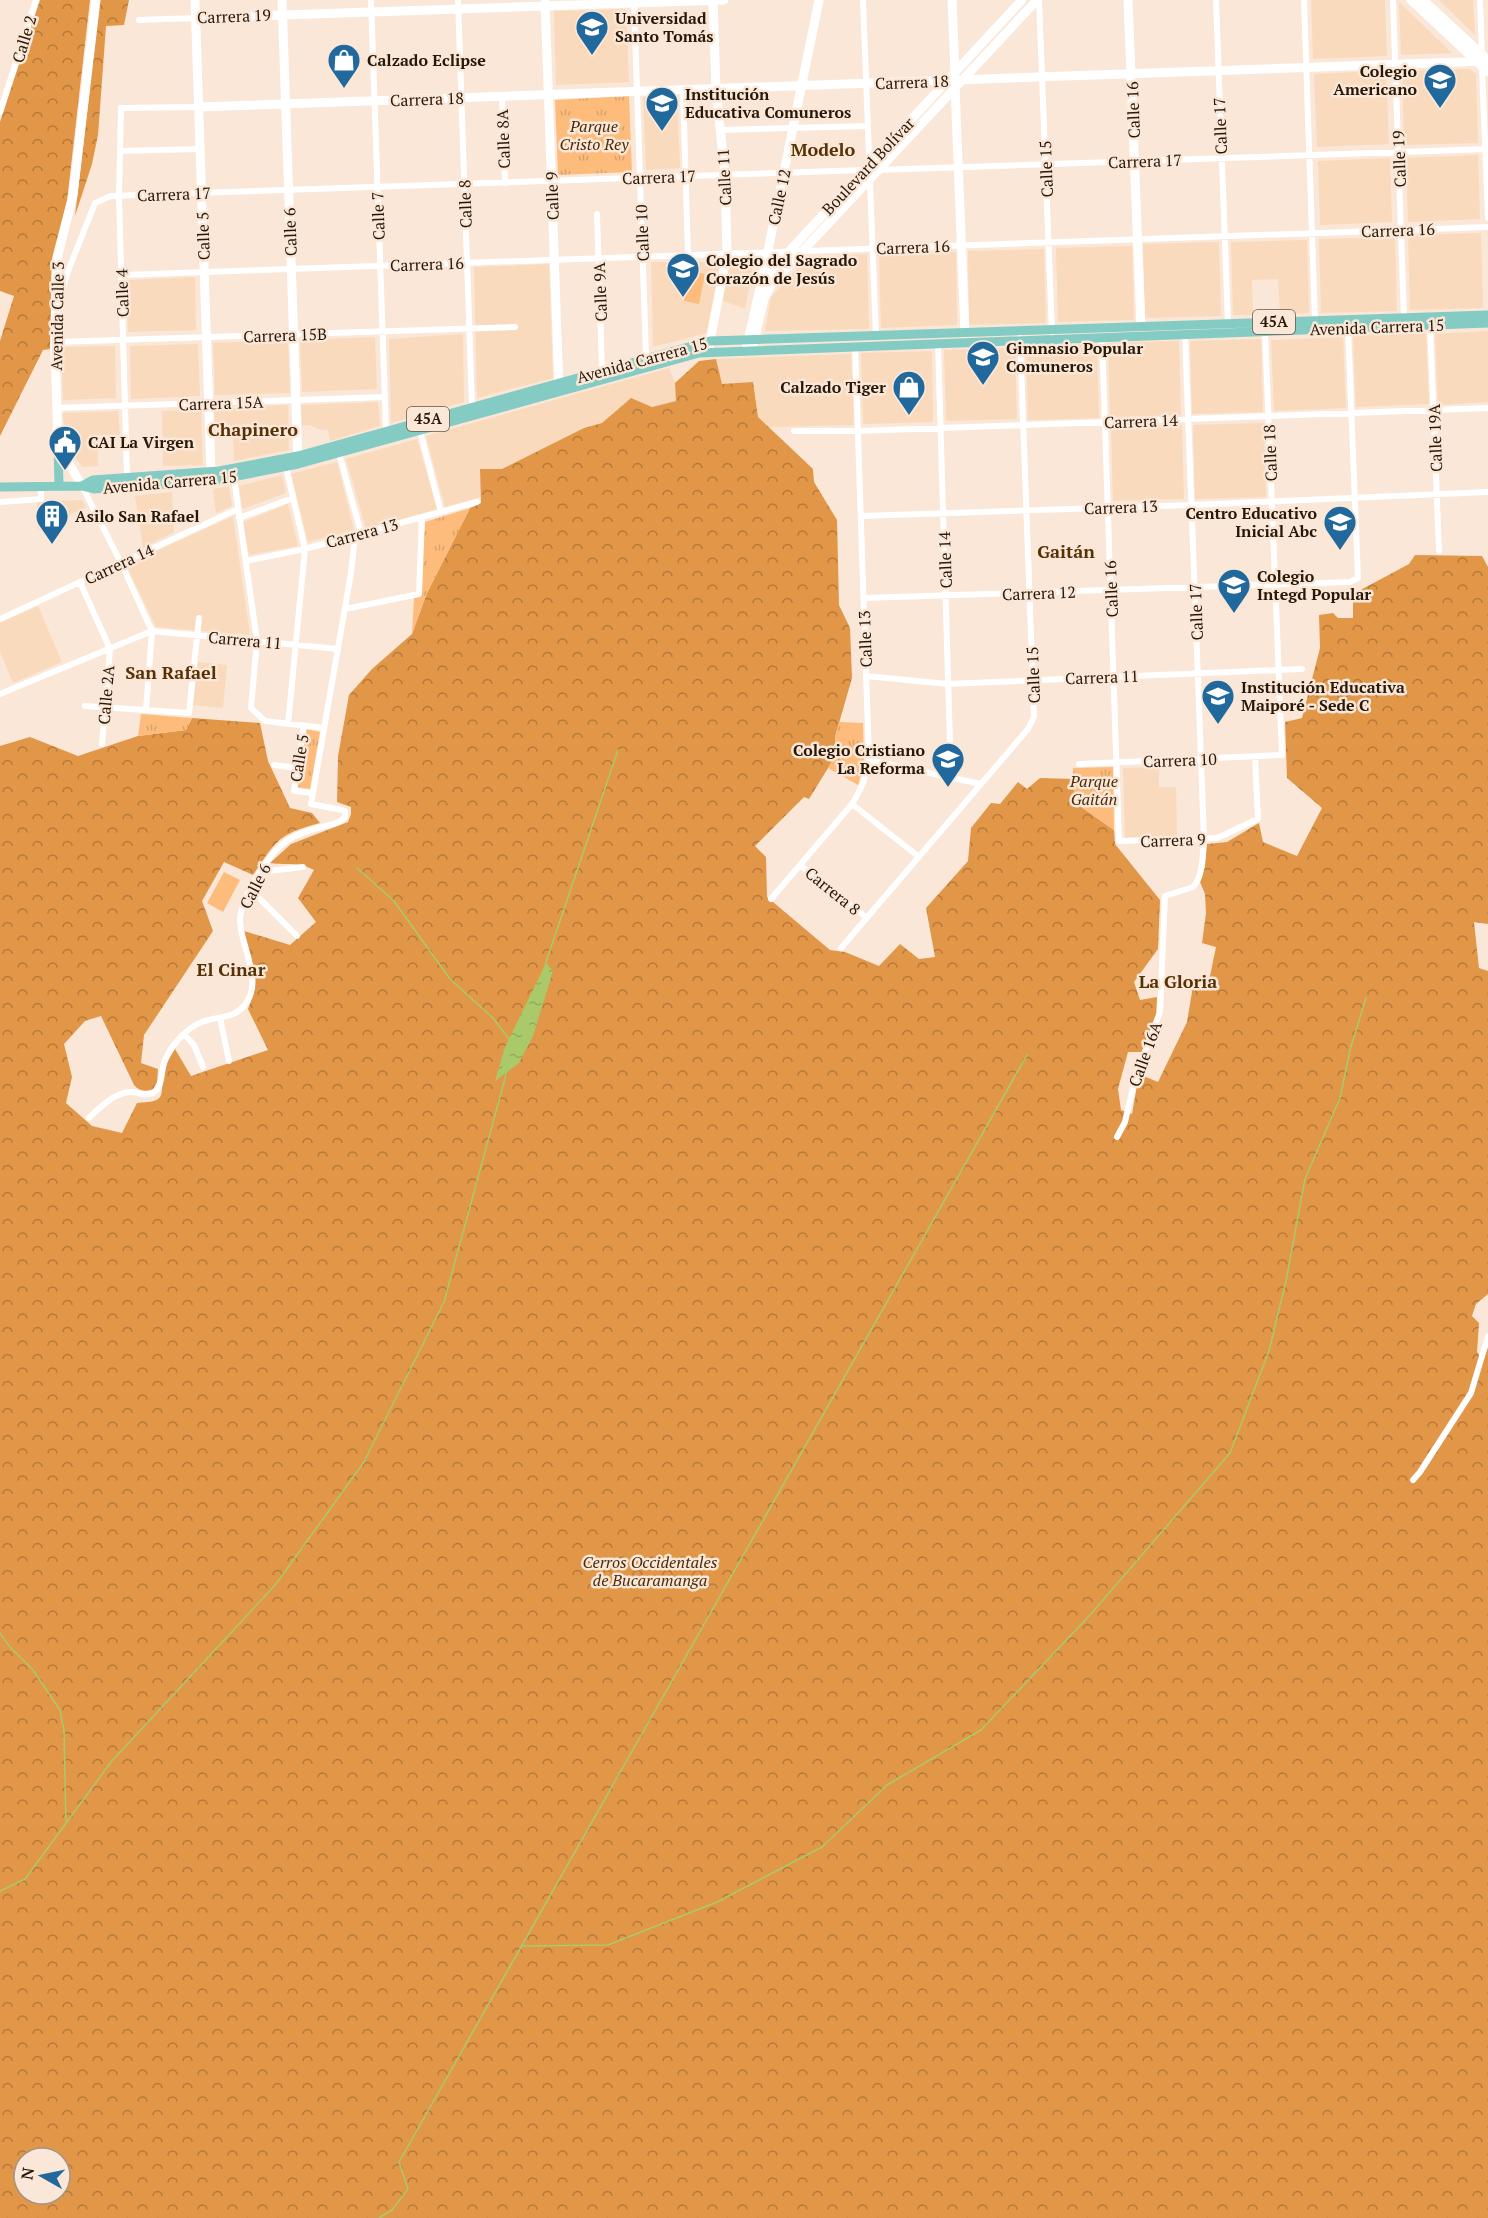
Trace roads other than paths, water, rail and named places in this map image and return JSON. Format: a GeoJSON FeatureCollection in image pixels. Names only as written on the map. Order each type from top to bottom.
{"type":"FeatureCollection","features":[{"type":"Feature","properties":{"kind":"main road","name":"Avenida Carrera 15"},"geometry":{"type":"LineString","coordinates":[[82,486],[94,489],[120,488],[234,478],[286,467],[298,460],[386,431],[472,407],[708,352],[938,343],[1141,327],[1488,315]]}},
{"type":"Feature","properties":{"kind":"main road","name":"Avenida Carrera 15"},"geometry":{"type":"LineString","coordinates":[[1052,335],[1102,337],[1488,323]]}},
{"type":"Feature","properties":{"kind":"main road","name":"Avenida Carrera 15"},"geometry":{"type":"LineString","coordinates":[[82,486],[93,480],[211,472],[339,453],[420,431],[559,388],[602,370],[710,341],[964,333],[1020,336]]}},
{"type":"Feature","properties":{"kind":"main road"},"geometry":{"type":"LineString","coordinates":[[58,444],[59,486]]}},
{"type":"Feature","properties":{"kind":"main road","name":"45A"},"geometry":{"type":"LineString","coordinates":[[0,487],[82,486]]}},
{"type":"Feature","properties":{"kind":"street","name":"Calle 2"},"geometry":{"type":"LineString","coordinates":[[0,112],[36,0]]}},
{"type":"Feature","properties":{"kind":"street","name":"Avenida Calle 3"},"geometry":{"type":"LineString","coordinates":[[82,486],[58,444],[55,315],[58,255],[74,195],[96,0]]}},
{"type":"Feature","properties":{"kind":"street","name":"Calle 5"},"geometry":{"type":"LineString","coordinates":[[195,0],[211,472]]}},
{"type":"Feature","properties":{"kind":"street","name":"Calle 6"},"geometry":{"type":"LineString","coordinates":[[282,0],[298,460]]}},
{"type":"Feature","properties":{"kind":"street","name":"Calle 7"},"geometry":{"type":"LineString","coordinates":[[371,0],[386,431]]}},
{"type":"Feature","properties":{"kind":"street","name":"Calle 11"},"geometry":{"type":"LineString","coordinates":[[708,352],[727,254],[725,175],[716,89],[712,0]]}},
{"type":"Feature","properties":{"kind":"street","name":"Carrera 19"},"geometry":{"type":"LineString","coordinates":[[139,20],[371,12],[458,4],[724,0]]}},
{"type":"Feature","properties":{"kind":"street","name":"Calle 12"},"geometry":{"type":"LineString","coordinates":[[760,288],[819,0]]}},
{"type":"Feature","properties":{"kind":"street"},"geometry":{"type":"LineString","coordinates":[[863,0],[876,336]]}},
{"type":"Feature","properties":{"kind":"street"},"geometry":{"type":"LineString","coordinates":[[952,0],[964,333]]}},
{"type":"Feature","properties":{"kind":"street","name":"Boulevard Bolívar"},"geometry":{"type":"LineString","coordinates":[[751,340],[760,288],[769,273],[870,171],[954,80],[1022,0]]}},
{"type":"Feature","properties":{"kind":"street","name":"Boulevard Bolívar"},"geometry":{"type":"LineString","coordinates":[[954,80],[1038,0]]}},
{"type":"Feature","properties":{"kind":"street","name":"Calle 15"},"geometry":{"type":"LineString","coordinates":[[1038,0],[1052,335]]}},
{"type":"Feature","properties":{"kind":"street","name":"Calle 16"},"geometry":{"type":"LineString","coordinates":[[1128,0],[1141,327]]}},
{"type":"Feature","properties":{"kind":"street","name":"Calle 17"},"geometry":{"type":"LineString","coordinates":[[1216,0],[1228,324]]}},
{"type":"Feature","properties":{"kind":"street"},"geometry":{"type":"LineString","coordinates":[[1304,0],[1315,321]]}},
{"type":"Feature","properties":{"kind":"street","name":"Calle 19"},"geometry":{"type":"LineString","coordinates":[[1393,0],[1404,318]]}},
{"type":"Feature","properties":{"kind":"street"},"geometry":{"type":"LineString","coordinates":[[1411,0],[1484,62]]}},
{"type":"Feature","properties":{"kind":"street"},"geometry":{"type":"LineString","coordinates":[[1423,0],[1484,62]]}},
{"type":"Feature","properties":{"kind":"street"},"geometry":{"type":"LineString","coordinates":[[1480,0],[1488,218]]}},
{"type":"Feature","properties":{"kind":"street","name":"Calle 10"},"geometry":{"type":"LineString","coordinates":[[634,2],[646,357]]}},
{"type":"Feature","properties":{"kind":"street","name":"Calle 9"},"geometry":{"type":"LineString","coordinates":[[545,3],[559,388]]}},
{"type":"Feature","properties":{"kind":"street","name":"Calle 8"},"geometry":{"type":"LineString","coordinates":[[458,4],[472,407]]}},
{"type":"Feature","properties":{"kind":"street","name":"Carrera 18"},"geometry":{"type":"LineString","coordinates":[[121,108],[1484,62]]}},
{"type":"Feature","properties":{"kind":"street"},"geometry":{"type":"LineString","coordinates":[[683,90],[688,255]]}},
{"type":"Feature","properties":{"kind":"street","name":"Calle 8A"},"geometry":{"type":"LineString","coordinates":[[502,96],[505,183]]}},
{"type":"Feature","properties":{"kind":"street","name":"Calle 4"},"geometry":{"type":"LineString","coordinates":[[121,108],[119,196],[127,477]]}},
{"type":"Feature","properties":{"kind":"street"},"geometry":{"type":"LineString","coordinates":[[720,130],[868,126]]}},
{"type":"Feature","properties":{"kind":"street"},"geometry":{"type":"LineString","coordinates":[[120,151],[200,149]]}},
{"type":"Feature","properties":{"kind":"street","name":"Carrera 17"},"geometry":{"type":"LineString","coordinates":[[55,315],[68,271],[95,203],[102,198],[119,196],[1487,149]]}},
{"type":"Feature","properties":{"kind":"street","name":"Boulevard Bolívar"},"geometry":{"type":"LineString","coordinates":[[751,340],[768,290],[870,171]]}},
{"type":"Feature","properties":{"kind":"street","name":"Calle 9A"},"geometry":{"type":"LineString","coordinates":[[597,214],[602,370]]}},
{"type":"Feature","properties":{"kind":"street","name":"Carrera 16"},"geometry":{"type":"LineString","coordinates":[[122,275],[1488,227]]}},
{"type":"Feature","properties":{"kind":"street","name":"Calle 19A"},"geometry":{"type":"LineString","coordinates":[[1430,326],[1439,551]]}},
{"type":"Feature","properties":{"kind":"street","name":"Carrera 15B"},"geometry":{"type":"LineString","coordinates":[[55,342],[515,327]]}},
{"type":"Feature","properties":{"kind":"street"},"geometry":{"type":"LineString","coordinates":[[1348,328],[1354,498]]}},
{"type":"Feature","properties":{"kind":"street","name":"Calle 18"},"geometry":{"type":"LineString","coordinates":[[1265,332],[1282,755]]}},
{"type":"Feature","properties":{"kind":"street","name":"Calle 17"},"geometry":{"type":"LineString","coordinates":[[1165,896],[1193,887],[1201,870],[1204,839],[1185,334]]}},
{"type":"Feature","properties":{"kind":"street","name":"Calle 15"},"geometry":{"type":"LineString","coordinates":[[841,948],[1032,724],[1035,709],[1020,336]]}},
{"type":"Feature","properties":{"kind":"street","name":"Calle 16"},"geometry":{"type":"LineString","coordinates":[[1102,337],[1119,841]]}},
{"type":"Feature","properties":{"kind":"street"},"geometry":{"type":"LineString","coordinates":[[749,350],[751,340]]}},
{"type":"Feature","properties":{"kind":"street","name":"Calle 14"},"geometry":{"type":"LineString","coordinates":[[938,343],[951,777]]}},
{"type":"Feature","properties":{"kind":"street","name":"Calle 13"},"geometry":{"type":"LineString","coordinates":[[771,899],[852,804],[864,783],[869,760],[855,346]]}},
{"type":"Feature","properties":{"kind":"street","name":"Carrera 15A"},"geometry":{"type":"LineString","coordinates":[[57,408],[385,397]]}},
{"type":"Feature","properties":{"kind":"street","name":"Carrera 14"},"geometry":{"type":"LineString","coordinates":[[794,431],[858,431],[1488,408]]}},
{"type":"Feature","properties":{"kind":"street"},"geometry":{"type":"LineString","coordinates":[[420,431],[441,512]]}},
{"type":"Feature","properties":{"kind":"street"},"geometry":{"type":"LineString","coordinates":[[313,793],[358,534],[339,453]]}},
{"type":"Feature","properties":{"kind":"street","name":"Calle 5"},"geometry":{"type":"LineString","coordinates":[[286,467],[305,549],[288,724]]}},
{"type":"Feature","properties":{"kind":"street"},"geometry":{"type":"LineString","coordinates":[[234,478],[257,641],[251,708],[265,721],[324,728]]}},
{"type":"Feature","properties":{"kind":"street"},"geometry":{"type":"LineString","coordinates":[[0,502],[41,499],[41,486]]}},
{"type":"Feature","properties":{"kind":"street"},"geometry":{"type":"LineString","coordinates":[[82,486],[152,631],[146,710]]}},
{"type":"Feature","properties":{"kind":"street","name":"Carrera 13"},"geometry":{"type":"LineString","coordinates":[[861,516],[1488,492]]}},
{"type":"Feature","properties":{"kind":"street"},"geometry":{"type":"LineString","coordinates":[[239,518],[293,498]]}},
{"type":"Feature","properties":{"kind":"street","name":"Carrera 12"},"geometry":{"type":"LineString","coordinates":[[864,598],[1350,582],[1358,578],[1354,498]]}},
{"type":"Feature","properties":{"kind":"street","name":"Carrera 13"},"geometry":{"type":"LineString","coordinates":[[246,561],[305,549],[477,502]]}},
{"type":"Feature","properties":{"kind":"street","name":"Carrera 14"},"geometry":{"type":"LineString","coordinates":[[0,619],[238,509]]}},
{"type":"Feature","properties":{"kind":"street"},"geometry":{"type":"LineString","coordinates":[[345,609],[418,594],[422,517]]}},
{"type":"Feature","properties":{"kind":"street","name":"Calle 2A"},"geometry":{"type":"LineString","coordinates":[[80,582],[110,648],[102,744]]}},
{"type":"Feature","properties":{"kind":"street"},"geometry":{"type":"LineString","coordinates":[[85,706],[189,713],[199,618]]}},
{"type":"Feature","properties":{"kind":"street"},"geometry":{"type":"LineString","coordinates":[[0,694],[152,631]]}},
{"type":"Feature","properties":{"kind":"street","name":"Carrera 11"},"geometry":{"type":"LineString","coordinates":[[152,631],[338,649]]}},
{"type":"Feature","properties":{"kind":"street","name":"Carrera 11"},"geometry":{"type":"LineString","coordinates":[[866,676],[948,684],[1302,669]]}},
{"type":"Feature","properties":{"kind":"street","name":"Calle 5"},"geometry":{"type":"LineString","coordinates":[[304,726],[294,791],[313,793]]}},
{"type":"Feature","properties":{"kind":"street","name":"Carrera 10"},"geometry":{"type":"LineString","coordinates":[[1078,764],[1282,755]]}},
{"type":"Feature","properties":{"kind":"street","name":"Carrera 9"},"geometry":{"type":"LineString","coordinates":[[1119,841],[1204,839],[1223,836],[1258,819],[1255,757]]}},
{"type":"Feature","properties":{"kind":"street"},"geometry":{"type":"LineString","coordinates":[[869,760],[981,784]]}},
{"type":"Feature","properties":{"kind":"street"},"geometry":{"type":"LineString","coordinates":[[274,765],[297,768]]}},
{"type":"Feature","properties":{"kind":"street","name":"Calle 6"},"geometry":{"type":"LineString","coordinates":[[89,1118],[101,1106],[125,1093],[148,1095],[154,1093],[159,1085],[164,1062],[170,1050],[184,1034],[203,1022],[229,1016],[241,1009],[250,993],[251,972],[240,921],[250,890],[271,857],[286,840],[300,833],[340,822],[345,817],[345,811],[311,804],[313,793]]}},
{"type":"Feature","properties":{"kind":"street"},"geometry":{"type":"LineString","coordinates":[[852,804],[919,857]]}},
{"type":"Feature","properties":{"kind":"street","name":"Carrera 8"},"geometry":{"type":"LineString","coordinates":[[800,865],[867,918]]}},
{"type":"Feature","properties":{"kind":"street"},"geometry":{"type":"LineString","coordinates":[[261,872],[303,867]]}},
{"type":"Feature","properties":{"kind":"street"},"geometry":{"type":"LineString","coordinates":[[250,890],[297,936]]}},
{"type":"Feature","properties":{"kind":"street","name":"Calle 16A"},"geometry":{"type":"LineString","coordinates":[[1117,1137],[1125,1122],[1136,1075],[1160,1012],[1165,896]]}},
{"type":"Feature","properties":{"kind":"street"},"geometry":{"type":"LineString","coordinates":[[220,1018],[228,1061]]}},
{"type":"Feature","properties":{"kind":"street"},"geometry":{"type":"LineString","coordinates":[[184,1034],[194,1045],[202,1067]]}},
{"type":"Feature","properties":{"kind":"street"},"geometry":{"type":"LineString","coordinates":[[1413,1480],[1471,1393],[1488,1336]]}},
{"type":"Feature","properties":{"kind":"water"},"geometry":{"type":"Polygon","coordinates":[[[546,963],[553,971],[533,1036],[519,1063],[495,1081],[505,1047],[546,963]]]}},
{"type":"Feature","properties":{"kind":"waterway"},"geometry":{"type":"LineString","coordinates":[[545,965],[618,750]]}},
{"type":"Feature","properties":{"kind":"waterway"},"geometry":{"type":"LineString","coordinates":[[357,868],[394,901],[450,979],[493,1018],[509,1039]]}},
{"type":"Feature","properties":{"kind":"waterway"},"geometry":{"type":"LineString","coordinates":[[522,1946],[608,1945],[717,1902],[822,1847],[887,1785],[981,1730],[1090,1615],[1230,1453],[1269,1351],[1286,1281],[1305,1179],[1340,1098],[1350,1050],[1366,998]]}},
{"type":"Feature","properties":{"kind":"waterway"},"geometry":{"type":"LineString","coordinates":[[379,2218],[392,2210],[408,2189],[399,2162],[1027,1055]]}},
{"type":"Feature","properties":{"kind":"waterway"},"geometry":{"type":"LineString","coordinates":[[0,1891],[25,1879],[111,1762],[276,1584],[364,1462],[444,1302],[507,1071]]}},
{"type":"Feature","properties":{"kind":"waterway"},"geometry":{"type":"LineString","coordinates":[[0,1633],[9,1646],[33,1670],[60,1710],[64,1731],[66,1821]]}},
{"type":"Feature","properties":{"kind":"place","name":"Universidad Santo Tomás"},"geometry":{"type":"Point","coordinates":[592,56]}},
{"type":"Feature","properties":{"kind":"place","name":"Calzado Eclipse"},"geometry":{"type":"Point","coordinates":[344,89]}},
{"type":"Feature","properties":{"kind":"place","name":"Colegio Americano"},"geometry":{"type":"Point","coordinates":[1440,109]}},
{"type":"Feature","properties":{"kind":"place","name":"Institución Educativa Comuneros"},"geometry":{"type":"Point","coordinates":[662,132]}},
{"type":"Feature","properties":{"kind":"place","name":"Colegio del Sagrado Corazón de Jesús"},"geometry":{"type":"Point","coordinates":[683,298]}},
{"type":"Feature","properties":{"kind":"place","name":"Gimnasio Popular Comuneros"},"geometry":{"type":"Point","coordinates":[983,386]}},
{"type":"Feature","properties":{"kind":"place","name":"Calzado Tiger"},"geometry":{"type":"Point","coordinates":[909,416]}},
{"type":"Feature","properties":{"kind":"place","name":"CAI La Virgen"},"geometry":{"type":"Point","coordinates":[65,471]}},
{"type":"Feature","properties":{"kind":"place","name":"Asilo San Rafael"},"geometry":{"type":"Point","coordinates":[52,545]}},
{"type":"Feature","properties":{"kind":"place","name":"Centro Educativo Inicial Abc"},"geometry":{"type":"Point","coordinates":[1340,551]}},
{"type":"Feature","properties":{"kind":"place","name":"Colegio Integd Popular"},"geometry":{"type":"Point","coordinates":[1234,614]}},
{"type":"Feature","properties":{"kind":"place","name":"Institución Educativa Maiporé - Sede C"},"geometry":{"type":"Point","coordinates":[1218,725]}},
{"type":"Feature","properties":{"kind":"place","name":"Colegio Cristiano La Reforma"},"geometry":{"type":"Point","coordinates":[948,788]}},
{"type":"Feature","properties":{"kind":"district","name":"Modelo"},"geometry":{"type":"Point","coordinates":[823,150]}},
{"type":"Feature","properties":{"kind":"district","name":"Chapinero"},"geometry":{"type":"Point","coordinates":[253,430]}},
{"type":"Feature","properties":{"kind":"district","name":"Gaitán"},"geometry":{"type":"Point","coordinates":[1066,552]}},
{"type":"Feature","properties":{"kind":"district","name":"San Rafael"},"geometry":{"type":"Point","coordinates":[171,673]}},
{"type":"Feature","properties":{"kind":"district","name":"El Cinar"},"geometry":{"type":"Point","coordinates":[231,970]}},
{"type":"Feature","properties":{"kind":"district","name":"La Gloria"},"geometry":{"type":"Point","coordinates":[1178,982]}},
{"type":"Feature","properties":{"kind":"park label","name":"Parque Cristo Rey"},"geometry":{"type":"Point","coordinates":[594,135]}},
{"type":"Feature","properties":{"kind":"park label","name":"Parque Gaitán"},"geometry":{"type":"Point","coordinates":[1094,790]}},
{"type":"Feature","properties":{"kind":"park label","name":"Cerros Occidentales de Bucaramanga"},"geometry":{"type":"Point","coordinates":[650,1571]}}]}
